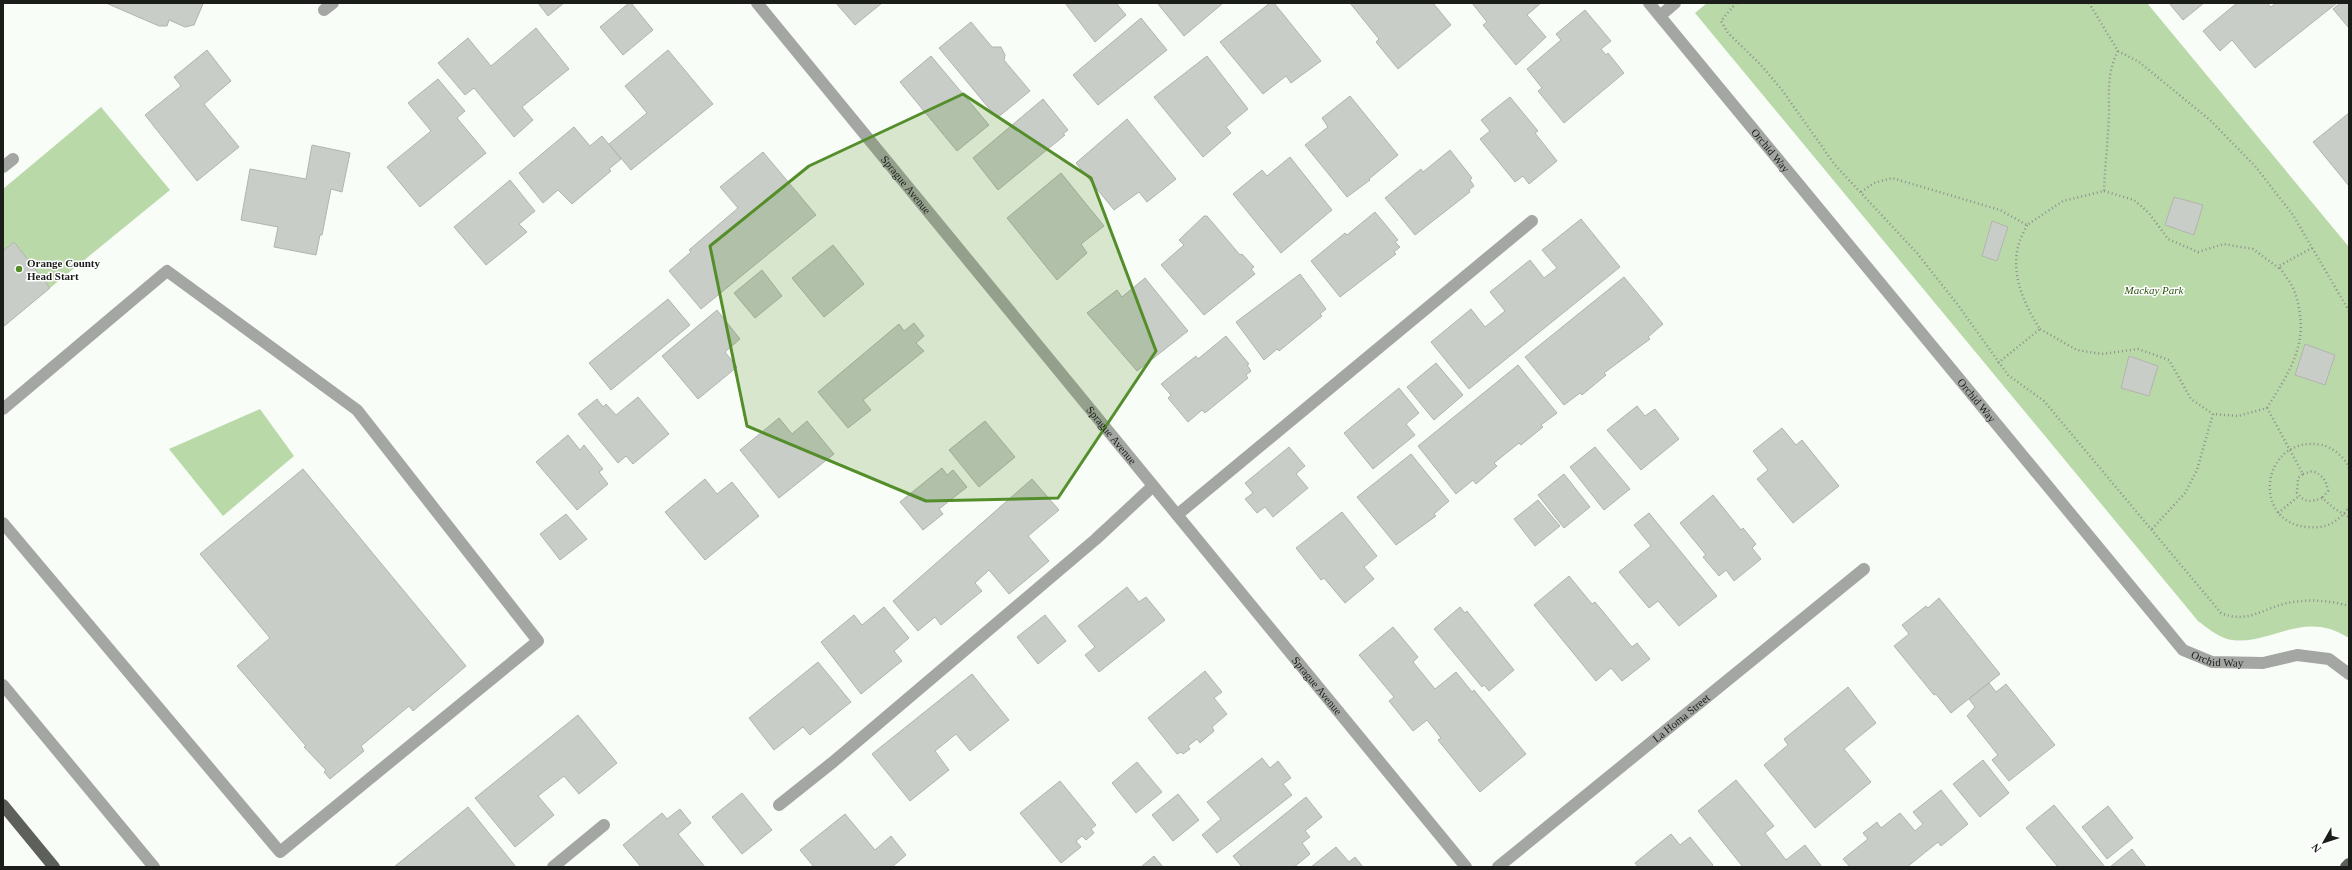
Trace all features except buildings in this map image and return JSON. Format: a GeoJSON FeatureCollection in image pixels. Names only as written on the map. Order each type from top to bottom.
{"type":"FeatureCollection","features":[{"type":"Feature","properties":{"kind":"main road"},"geometry":{"type":"LineString","coordinates":[[3,805],[54,867]]}},
{"type":"Feature","properties":{"kind":"main road"},"geometry":{"type":"LineString","coordinates":[[2346,867],[2349,864]]}},
{"type":"Feature","properties":{"kind":"street","name":"Sprague Avenue"},"geometry":{"type":"LineString","coordinates":[[757,3],[1466,867]]}},
{"type":"Feature","properties":{"kind":"street","name":"Orchid Way"},"geometry":{"type":"LineString","coordinates":[[1649,3],[2183,650],[2212,662],[2263,663],[2296,655],[2329,659],[2349,674]]}},
{"type":"Feature","properties":{"kind":"street"},"geometry":{"type":"LineString","coordinates":[[1660,16],[1675,3]]}},
{"type":"Feature","properties":{"kind":"street"},"geometry":{"type":"LineString","coordinates":[[3,167],[13,159]]}},
{"type":"Feature","properties":{"kind":"street"},"geometry":{"type":"LineString","coordinates":[[1177,515],[1532,222]]}},
{"type":"Feature","properties":{"kind":"street"},"geometry":{"type":"LineString","coordinates":[[3,409],[167,271],[357,410],[538,641],[280,852],[3,523]]}},
{"type":"Feature","properties":{"kind":"street"},"geometry":{"type":"LineString","coordinates":[[779,805],[833,762],[1096,539],[1153,486]]}},
{"type":"Feature","properties":{"kind":"street","name":"La Homa Street"},"geometry":{"type":"LineString","coordinates":[[1498,867],[1864,569]]}},
{"type":"Feature","properties":{"kind":"street"},"geometry":{"type":"LineString","coordinates":[[3,685],[154,867]]}},
{"type":"Feature","properties":{"kind":"street"},"geometry":{"type":"LineString","coordinates":[[553,867],[604,825]]}},
{"type":"Feature","properties":{"kind":"path"},"geometry":{"type":"LineString","coordinates":[[1736,3],[1721,21],[1728,33],[1782,90],[1836,166],[1861,192],[1876,212],[1895,228],[1916,253],[1958,305],[2008,375],[2044,400],[2221,613],[2233,618],[2246,618],[2262,610],[2288,603],[2313,600],[2349,606]]}},
{"type":"Feature","properties":{"kind":"path"},"geometry":{"type":"LineString","coordinates":[[2089,3],[2118,51],[2139,62],[2210,120],[2234,144],[2276,192],[2294,216],[2349,311]]}},
{"type":"Feature","properties":{"kind":"path"},"geometry":{"type":"LineString","coordinates":[[2104,191],[2109,114],[2108,85],[2111,63],[2118,51]]}},
{"type":"Feature","properties":{"kind":"path"},"geometry":{"type":"LineString","coordinates":[[1861,192],[1874,183],[1892,178],[2000,210],[2027,225]]}},
{"type":"Feature","properties":{"kind":"path"},"geometry":{"type":"LineString","coordinates":[[2104,191],[2134,200],[2149,213],[2168,239],[2198,252],[2224,244],[2253,249],[2280,268],[2295,291],[2300,311],[2301,338],[2294,365],[2267,408],[2238,416],[2213,414],[2191,399],[2168,360],[2138,349],[2102,354],[2077,350],[2040,329],[2028,310],[2020,290],[2018,248],[2027,225],[2063,201],[2104,191]]}},
{"type":"Feature","properties":{"kind":"path"},"geometry":{"type":"LineString","coordinates":[[2280,268],[2279,266],[2312,248]]}},
{"type":"Feature","properties":{"kind":"path"},"geometry":{"type":"LineString","coordinates":[[1998,363],[2040,329]]}},
{"type":"Feature","properties":{"kind":"path"},"geometry":{"type":"LineString","coordinates":[[2267,408],[2303,474]]}},
{"type":"Feature","properties":{"kind":"path"},"geometry":{"type":"LineString","coordinates":[[2152,529],[2185,493],[2197,470],[2213,414]]}},
{"type":"Feature","properties":{"kind":"path"},"geometry":{"type":"LineString","coordinates":[[2349,468],[2338,454],[2327,446],[2313,443],[2290,449],[2279,458],[2271,474],[2269,488],[2278,513],[2290,523],[2321,528],[2334,523],[2344,515],[2349,507]]}},
{"type":"Feature","properties":{"kind":"path"},"geometry":{"type":"LineString","coordinates":[[2312,471],[2321,475],[2326,482],[2328,491],[2322,498],[2309,502],[2299,496],[2296,485],[2298,478],[2303,474],[2312,471]]}},
{"type":"Feature","properties":{"kind":"path"},"geometry":{"type":"LineString","coordinates":[[2278,513],[2299,496]]}},
{"type":"Feature","properties":{"kind":"path"},"geometry":{"type":"LineString","coordinates":[[2322,498],[2344,515],[2349,517]]}},
{"type":"Feature","properties":{"kind":"highlighted area"},"geometry":{"type":"Polygon","coordinates":[[[963,94],[1091,178],[1156,351],[1058,498],[926,501],[747,426],[710,246],[809,166],[963,94]]]}},
{"type":"Feature","properties":{"kind":"green space","name":"Mackay Park"},"geometry":{"type":"Polygon","coordinates":[[[1707,3],[2147,3],[2349,247],[2349,638],[2332,630],[2316,626],[2301,627],[2257,639],[2242,641],[2223,638],[2198,621],[1695,13],[1707,3]]]}},
{"type":"Feature","properties":{"kind":"green space"},"geometry":{"type":"Polygon","coordinates":[[[101,107],[170,190],[50,288],[14,242],[3,251],[3,189],[101,107]]]}},
{"type":"Feature","properties":{"kind":"green space"},"geometry":{"type":"Polygon","coordinates":[[[260,409],[294,456],[223,516],[169,449],[260,409]]]}},
{"type":"Feature","properties":{"kind":"place","name":"Orange County Head Start"},"geometry":{"type":"Point","coordinates":[19,269]}}]}
